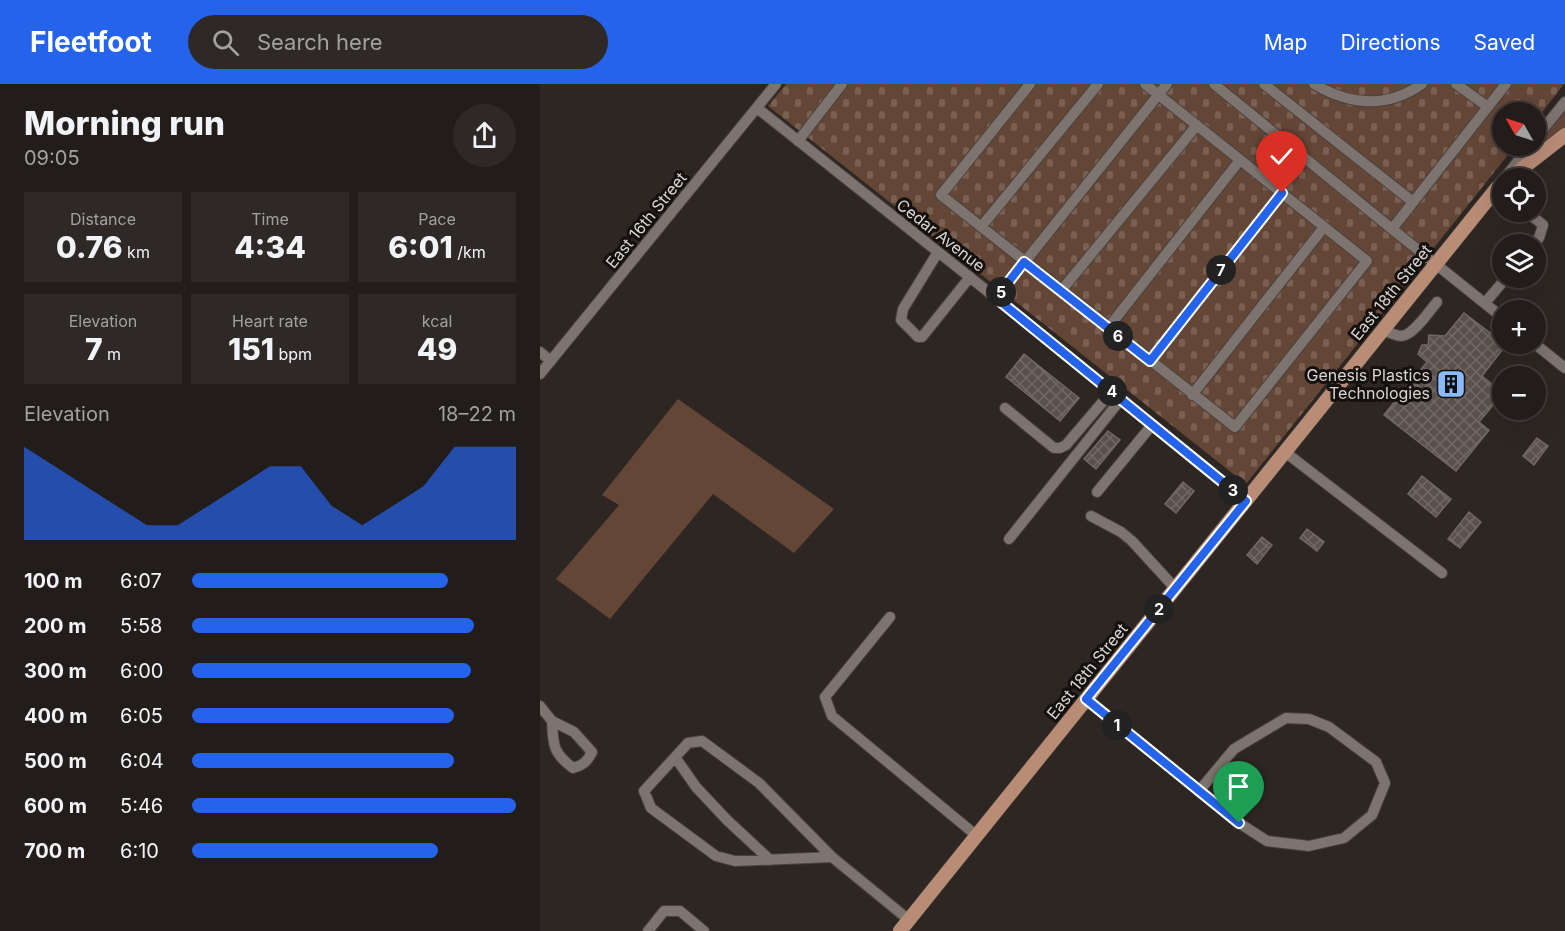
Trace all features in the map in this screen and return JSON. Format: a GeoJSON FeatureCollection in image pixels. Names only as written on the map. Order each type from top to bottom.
{"type":"FeatureCollection","features":[{"type":"Feature","properties":{"kind":"main road"},"geometry":{"type":"LineString","coordinates":[[1523,168],[1565,135]]}},
{"type":"Feature","properties":{"kind":"main road","name":"East 18th Street"},"geometry":{"type":"LineString","coordinates":[[900,931],[1492,194]]}},
{"type":"Feature","properties":{"kind":"street","name":"East 16th Street"},"geometry":{"type":"LineString","coordinates":[[540,374],[776,84]]}},
{"type":"Feature","properties":{"kind":"street"},"geometry":{"type":"LineString","coordinates":[[798,141],[842,84]]}},
{"type":"Feature","properties":{"kind":"street"},"geometry":{"type":"LineString","coordinates":[[1030,84],[941,195],[1234,427],[1367,261],[1145,84]]}},
{"type":"Feature","properties":{"kind":"street"},"geometry":{"type":"LineString","coordinates":[[981,227],[1098,84]]}},
{"type":"Feature","properties":{"kind":"street"},"geometry":{"type":"LineString","coordinates":[[996,298],[1167,84]]}},
{"type":"Feature","properties":{"kind":"street"},"geometry":{"type":"LineString","coordinates":[[1214,84],[1492,309]]}},
{"type":"Feature","properties":{"kind":"street"},"geometry":{"type":"LineString","coordinates":[[1264,84],[1413,202]]}},
{"type":"Feature","properties":{"kind":"street"},"geometry":{"type":"LineString","coordinates":[[1314,84],[1330,94],[1353,101],[1376,102],[1399,97],[1422,84]]}},
{"type":"Feature","properties":{"kind":"street"},"geometry":{"type":"LineString","coordinates":[[1456,84],[1488,107]]}},
{"type":"Feature","properties":{"kind":"street"},"geometry":{"type":"LineString","coordinates":[[1392,229],[1506,84]]}},
{"type":"Feature","properties":{"kind":"street"},"geometry":{"type":"LineString","coordinates":[[1546,126],[1565,102]]}},
{"type":"Feature","properties":{"kind":"street","name":"Cedar Avenue"},"geometry":{"type":"LineString","coordinates":[[757,108],[1246,501]]}},
{"type":"Feature","properties":{"kind":"street"},"geometry":{"type":"LineString","coordinates":[[1061,291],[1197,125]]}},
{"type":"Feature","properties":{"kind":"street","name":"East 18th Street"},"geometry":{"type":"LineString","coordinates":[[1513,168],[1522,156]]}},
{"type":"Feature","properties":{"kind":"street"},"geometry":{"type":"LineString","coordinates":[[1108,328],[1240,160]]}},
{"type":"Feature","properties":{"kind":"street"},"geometry":{"type":"LineString","coordinates":[[1150,361],[1282,193]]}},
{"type":"Feature","properties":{"kind":"street"},"geometry":{"type":"LineString","coordinates":[[1192,395],[1324,226]]}},
{"type":"Feature","properties":{"kind":"street"},"geometry":{"type":"LineString","coordinates":[[938,252],[903,309],[901,320],[918,336],[922,337],[970,277]]}},
{"type":"Feature","properties":{"kind":"street"},"geometry":{"type":"LineString","coordinates":[[1485,303],[1498,288]]}},
{"type":"Feature","properties":{"kind":"street"},"geometry":{"type":"LineString","coordinates":[[1382,330],[1400,337],[1407,335],[1437,302]]}},
{"type":"Feature","properties":{"kind":"street"},"geometry":{"type":"LineString","coordinates":[[540,352],[551,361]]}},
{"type":"Feature","properties":{"kind":"street"},"geometry":{"type":"LineString","coordinates":[[1546,353],[1565,368]]}},
{"type":"Feature","properties":{"kind":"street"},"geometry":{"type":"LineString","coordinates":[[1005,408],[1054,448],[1060,448],[1066,445],[1112,391]]}},
{"type":"Feature","properties":{"kind":"street"},"geometry":{"type":"LineString","coordinates":[[1009,539],[1121,399]]}},
{"type":"Feature","properties":{"kind":"street"},"geometry":{"type":"LineString","coordinates":[[1097,492],[1152,425]]}},
{"type":"Feature","properties":{"kind":"street"},"geometry":{"type":"LineString","coordinates":[[1285,452],[1442,573]]}},
{"type":"Feature","properties":{"kind":"street"},"geometry":{"type":"LineString","coordinates":[[1091,516],[1121,532],[1132,541],[1175,588]]}},
{"type":"Feature","properties":{"kind":"street"},"geometry":{"type":"LineString","coordinates":[[890,617],[825,697],[832,716],[976,836]]}},
{"type":"Feature","properties":{"kind":"street"},"geometry":{"type":"LineString","coordinates":[[1086,699],[1239,823],[1267,841],[1309,846],[1344,838],[1372,815],[1385,783],[1376,762],[1329,727],[1309,719],[1286,718],[1234,749],[1199,790]]}},
{"type":"Feature","properties":{"kind":"street"},"geometry":{"type":"LineString","coordinates":[[540,706],[552,721],[574,732],[592,752],[583,765],[573,768],[555,752],[552,721]]}},
{"type":"Feature","properties":{"kind":"street"},"geometry":{"type":"LineString","coordinates":[[832,857],[735,861],[716,856],[651,808],[644,791],[688,743],[702,741],[759,783],[832,857],[909,920]]}},
{"type":"Feature","properties":{"kind":"street"},"geometry":{"type":"LineString","coordinates":[[675,757],[696,787],[770,860]]}},
{"type":"Feature","properties":{"kind":"street"},"geometry":{"type":"LineString","coordinates":[[648,931],[664,911],[680,911],[704,931]]}},
{"type":"Feature","properties":{"kind":"green space"},"geometry":{"type":"Polygon","coordinates":[[[786,84],[1564,84],[1546,107],[1546,102],[1492,102],[1492,156],[1507,156],[1497,168],[1492,168],[1492,175],[1246,484],[768,106],[786,84]]]}},
{"type":"Feature","properties":{"kind":"green space"},"geometry":{"type":"Polygon","coordinates":[[[1565,111],[1565,129],[1546,143],[1546,135],[1565,111]]]}},
{"type":"Feature","properties":{"kind":"green space"},"geometry":{"type":"Polygon","coordinates":[[[678,399],[834,509],[794,553],[713,494],[610,619],[556,579],[619,505],[602,495],[678,399]]]}},
{"type":"Feature","properties":{"kind":"building","name":"Genesis Plastics Technologies"},"geometry":{"type":"Polygon","coordinates":[[[1464,313],[1492,334],[1492,354],[1499,354],[1482,376],[1492,384],[1492,406],[1479,422],[1489,430],[1456,471],[1384,415],[1427,362],[1418,354],[1422,345],[1428,345],[1429,335],[1445,336],[1464,313]]]}},
{"type":"Feature","properties":{"kind":"building"},"geometry":{"type":"Polygon","coordinates":[[[1024,354],[1079,398],[1060,421],[1006,377],[1024,354]]]}},
{"type":"Feature","properties":{"kind":"building"},"geometry":{"type":"Polygon","coordinates":[[[1108,431],[1120,440],[1096,469],[1084,459],[1108,431]]]}},
{"type":"Feature","properties":{"kind":"building"},"geometry":{"type":"Polygon","coordinates":[[[1537,438],[1548,446],[1534,465],[1523,456],[1537,438]]]}},
{"type":"Feature","properties":{"kind":"building"},"geometry":{"type":"Polygon","coordinates":[[[1422,476],[1451,499],[1436,517],[1408,494],[1422,476]]]}},
{"type":"Feature","properties":{"kind":"building"},"geometry":{"type":"Polygon","coordinates":[[[1183,482],[1194,491],[1176,513],[1165,504],[1183,482]]]}},
{"type":"Feature","properties":{"kind":"building"},"geometry":{"type":"Polygon","coordinates":[[[1469,512],[1481,522],[1460,548],[1448,539],[1469,512]]]}},
{"type":"Feature","properties":{"kind":"building"},"geometry":{"type":"Polygon","coordinates":[[[1307,529],[1324,542],[1317,551],[1300,538],[1307,529]]]}},
{"type":"Feature","properties":{"kind":"building"},"geometry":{"type":"Polygon","coordinates":[[[1262,537],[1272,545],[1257,564],[1247,555],[1262,537]]]}},
{"type":"Feature","properties":{"kind":"place","name":"Genesis Plastics Technologies"},"geometry":{"type":"Point","coordinates":[1451,384]}},
{"type":"Feature","properties":{"kind":"route"},"geometry":{"type":"LineString","coordinates":[[1239,823],[1086,699],[1246,501],[996,298],[1024,262],[1150,361],[1282,193]]}}]}
